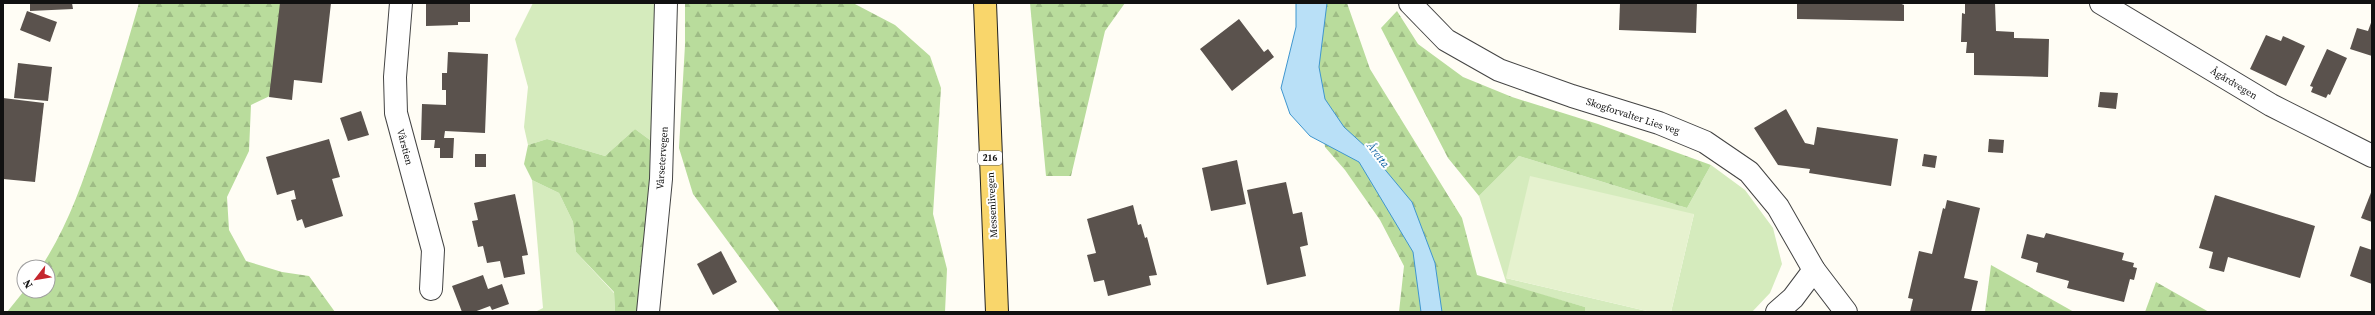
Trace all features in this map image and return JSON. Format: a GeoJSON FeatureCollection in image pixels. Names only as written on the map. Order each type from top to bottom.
{"type":"FeatureCollection","features":[{"type":"Feature","properties":{"kind":"main road","name":"Messenlivegen"},"geometry":{"type":"LineString","coordinates":[[985,3],[997,312]]}},
{"type":"Feature","properties":{"kind":"street","name":"Vårstien"},"geometry":{"type":"LineString","coordinates":[[401,3],[395,77],[396,113],[432,250],[432,289]]}},
{"type":"Feature","properties":{"kind":"street","name":"Vårsetervegen"},"geometry":{"type":"LineString","coordinates":[[648,312],[654,234],[661,179],[666,3]]}},
{"type":"Feature","properties":{"kind":"street","name":"Skogforvalter Lies veg"},"geometry":{"type":"LineString","coordinates":[[1410,3],[1446,40],[1499,70],[1572,96],[1659,122],[1705,142],[1750,172],[1778,207],[1814,270],[1846,312]]}},
{"type":"Feature","properties":{"kind":"street","name":"Ågårdvegen"},"geometry":{"type":"LineString","coordinates":[[2101,3],[2271,105],[2372,156]]}},
{"type":"Feature","properties":{"kind":"street"},"geometry":{"type":"LineString","coordinates":[[1777,312],[1793,298],[1814,270]]}},
{"type":"Feature","properties":{"kind":"green space"},"geometry":{"type":"Polygon","coordinates":[[[139,3],[283,3],[274,94],[251,105],[249,151],[227,197],[229,230],[246,261],[282,272],[309,276],[335,312],[7,312],[18,299],[56,299],[56,259],[46,259],[59,237],[80,189],[139,3]]]}},
{"type":"Feature","properties":{"kind":"green space"},"geometry":{"type":"Polygon","coordinates":[[[533,3],[658,3],[654,143],[635,129],[605,156],[547,139],[528,145],[524,127],[528,87],[515,39],[533,3]]]}},
{"type":"Feature","properties":{"kind":"green space"},"geometry":{"type":"Polygon","coordinates":[[[685,3],[853,3],[895,25],[930,56],[941,88],[933,214],[947,269],[945,312],[780,312],[693,194],[679,148],[685,45],[685,3]]]}},
{"type":"Feature","properties":{"kind":"green space"},"geometry":{"type":"Polygon","coordinates":[[[1030,3],[1125,3],[1105,31],[1071,176],[1046,176],[1030,3]]]}},
{"type":"Feature","properties":{"kind":"green space"},"geometry":{"type":"Polygon","coordinates":[[[1327,3],[1347,3],[1370,69],[1462,218],[1477,275],[1585,307],[1585,312],[1399,312],[1404,266],[1380,220],[1345,170],[1325,147],[1316,58],[1327,3]]]}},
{"type":"Feature","properties":{"kind":"green space"},"geometry":{"type":"Polygon","coordinates":[[[1397,11],[1418,44],[1463,77],[1512,97],[1598,124],[1711,165],[1687,208],[1519,156],[1479,196],[1448,158],[1381,28],[1397,11]]]}},
{"type":"Feature","properties":{"kind":"green space"},"geometry":{"type":"Polygon","coordinates":[[[635,129],[654,143],[640,312],[615,312],[614,292],[576,252],[573,222],[559,193],[532,180],[524,164],[528,145],[547,139],[605,156],[635,129]]]}},
{"type":"Feature","properties":{"kind":"green space"},"geometry":{"type":"Polygon","coordinates":[[[1519,156],[1687,208],[1711,165],[1745,190],[1773,228],[1782,264],[1770,293],[1752,312],[1671,312],[1694,214],[1506,278],[1651,312],[1585,312],[1585,307],[1507,285],[1479,196],[1519,156]]]}},
{"type":"Feature","properties":{"kind":"green space"},"geometry":{"type":"Polygon","coordinates":[[[1530,176],[1694,214],[1671,312],[1651,312],[1506,278],[1530,176]]]}},
{"type":"Feature","properties":{"kind":"green space"},"geometry":{"type":"Polygon","coordinates":[[[532,180],[559,193],[573,222],[576,252],[614,293],[615,312],[535,312],[543,308],[532,180]]]}},
{"type":"Feature","properties":{"kind":"green space"},"geometry":{"type":"Polygon","coordinates":[[[1991,265],[2074,312],[1985,312],[1991,265]]]}},
{"type":"Feature","properties":{"kind":"green space"},"geometry":{"type":"Polygon","coordinates":[[[2156,282],[2209,312],[2145,312],[2156,282]]]}},
{"type":"Feature","properties":{"kind":"water"},"geometry":{"type":"Polygon","coordinates":[[[1296,3],[1327,3],[1319,67],[1325,99],[1344,127],[1367,148],[1412,202],[1435,263],[1442,312],[1421,312],[1413,252],[1359,162],[1310,136],[1290,114],[1281,88],[1296,27],[1296,3]]]}},
{"type":"Feature","properties":{"kind":"building"},"geometry":{"type":"Polygon","coordinates":[[[30,3],[72,3],[73,9],[30,11],[30,3]]]}},
{"type":"Feature","properties":{"kind":"building"},"geometry":{"type":"Polygon","coordinates":[[[280,3],[331,3],[322,83],[294,80],[292,100],[269,97],[280,3]]]}},
{"type":"Feature","properties":{"kind":"building"},"geometry":{"type":"Polygon","coordinates":[[[426,3],[470,3],[470,22],[458,22],[458,25],[426,26],[426,3]]]}},
{"type":"Feature","properties":{"kind":"building"},"geometry":{"type":"Polygon","coordinates":[[[1620,3],[1697,3],[1696,33],[1619,30],[1620,3]]]}},
{"type":"Feature","properties":{"kind":"building"},"geometry":{"type":"Polygon","coordinates":[[[1797,3],[1899,3],[1904,5],[1904,21],[1797,19],[1797,3]]]}},
{"type":"Feature","properties":{"kind":"building"},"geometry":{"type":"Polygon","coordinates":[[[1965,3],[1995,3],[1996,31],[2014,32],[2014,38],[2049,39],[2048,77],[1974,75],[1974,53],[1966,53],[1967,42],[1961,42],[1962,13],[1965,14],[1965,3]]]}},
{"type":"Feature","properties":{"kind":"building"},"geometry":{"type":"Polygon","coordinates":[[[27,11],[57,22],[50,42],[20,30],[27,11]]]}},
{"type":"Feature","properties":{"kind":"building"},"geometry":{"type":"Polygon","coordinates":[[[1239,19],[1264,52],[1268,49],[1274,57],[1232,91],[1200,49],[1239,19]]]}},
{"type":"Feature","properties":{"kind":"building"},"geometry":{"type":"Polygon","coordinates":[[[2372,20],[2372,56],[2350,49],[2357,28],[2368,31],[2372,20]]]}},
{"type":"Feature","properties":{"kind":"building"},"geometry":{"type":"Polygon","coordinates":[[[2266,35],[2281,41],[2283,36],[2305,46],[2286,86],[2250,69],[2266,35]]]}},
{"type":"Feature","properties":{"kind":"building"},"geometry":{"type":"Polygon","coordinates":[[[2327,49],[2347,58],[2330,95],[2328,94],[2326,98],[2311,92],[2313,87],[2310,86],[2327,49]]]}},
{"type":"Feature","properties":{"kind":"building"},"geometry":{"type":"Polygon","coordinates":[[[448,52],[488,54],[485,133],[445,131],[444,138],[454,138],[453,158],[440,158],[440,148],[434,148],[435,140],[421,140],[422,104],[446,105],[446,90],[442,90],[442,73],[447,73],[448,52]]]}},
{"type":"Feature","properties":{"kind":"building"},"geometry":{"type":"Polygon","coordinates":[[[18,63],[52,67],[48,101],[14,98],[18,63]]]}},
{"type":"Feature","properties":{"kind":"building"},"geometry":{"type":"Polygon","coordinates":[[[2100,92],[2118,93],[2116,109],[2098,107],[2100,92]]]}},
{"type":"Feature","properties":{"kind":"building"},"geometry":{"type":"Polygon","coordinates":[[[3,98],[44,103],[35,182],[3,179],[3,98]]]}},
{"type":"Feature","properties":{"kind":"building"},"geometry":{"type":"Polygon","coordinates":[[[1786,109],[1805,143],[1814,145],[1817,127],[1898,139],[1891,186],[1809,173],[1810,169],[1778,165],[1754,128],[1786,109]]]}},
{"type":"Feature","properties":{"kind":"building"},"geometry":{"type":"Polygon","coordinates":[[[361,111],[369,135],[348,141],[340,118],[361,111]]]}},
{"type":"Feature","properties":{"kind":"building"},"geometry":{"type":"Polygon","coordinates":[[[329,139],[340,177],[332,179],[343,216],[305,228],[302,219],[297,221],[291,200],[296,199],[294,190],[277,195],[266,157],[329,139]]]}},
{"type":"Feature","properties":{"kind":"building"},"geometry":{"type":"Polygon","coordinates":[[[1989,139],[2004,140],[2003,153],[1988,152],[1989,139]]]}},
{"type":"Feature","properties":{"kind":"building"},"geometry":{"type":"Polygon","coordinates":[[[475,154],[486,154],[486,167],[475,167],[475,154]]]}},
{"type":"Feature","properties":{"kind":"building"},"geometry":{"type":"Polygon","coordinates":[[[1924,154],[1937,156],[1935,168],[1922,166],[1924,154]]]}},
{"type":"Feature","properties":{"kind":"building"},"geometry":{"type":"Polygon","coordinates":[[[1237,160],[1246,204],[1211,211],[1202,168],[1237,160]]]}},
{"type":"Feature","properties":{"kind":"building"},"geometry":{"type":"Polygon","coordinates":[[[1286,182],[1293,214],[1302,212],[1308,245],[1300,247],[1306,276],[1267,285],[1247,190],[1286,182]]]}},
{"type":"Feature","properties":{"kind":"building"},"geometry":{"type":"Polygon","coordinates":[[[2372,190],[2372,222],[2361,218],[2372,190]]]}},
{"type":"Feature","properties":{"kind":"building"},"geometry":{"type":"Polygon","coordinates":[[[515,194],[528,255],[522,256],[525,274],[504,278],[500,261],[487,263],[483,246],[478,247],[472,221],[478,220],[474,203],[515,194]]]}},
{"type":"Feature","properties":{"kind":"building"},"geometry":{"type":"Polygon","coordinates":[[[2215,195],[2315,226],[2300,278],[2228,257],[2224,272],[2209,268],[2213,252],[2199,248],[2215,195]]]}},
{"type":"Feature","properties":{"kind":"building"},"geometry":{"type":"Polygon","coordinates":[[[1947,200],[1980,208],[1964,278],[1978,281],[1971,312],[1910,312],[1913,299],[1908,298],[1919,251],[1932,254],[1943,208],[1945,209],[1947,200]]]}},
{"type":"Feature","properties":{"kind":"building"},"geometry":{"type":"Polygon","coordinates":[[[1133,205],[1138,225],[1141,224],[1145,238],[1147,237],[1157,275],[1149,276],[1151,285],[1108,296],[1104,280],[1094,282],[1087,255],[1096,253],[1087,219],[1133,205]]]}},
{"type":"Feature","properties":{"kind":"building"},"geometry":{"type":"Polygon","coordinates":[[[2046,233],[2124,253],[2122,260],[2134,263],[2133,267],[2137,268],[2134,280],[2130,279],[2124,302],[2067,288],[2069,281],[2036,272],[2038,263],[2021,258],[2027,234],[2044,238],[2046,233]]]}},
{"type":"Feature","properties":{"kind":"building"},"geometry":{"type":"Polygon","coordinates":[[[2360,246],[2372,250],[2372,284],[2350,276],[2360,246]]]}},
{"type":"Feature","properties":{"kind":"building"},"geometry":{"type":"Polygon","coordinates":[[[721,251],[737,282],[713,295],[697,264],[721,251]]]}},
{"type":"Feature","properties":{"kind":"building"},"geometry":{"type":"Polygon","coordinates":[[[483,275],[488,289],[502,284],[509,304],[492,310],[490,306],[474,312],[462,312],[452,286],[483,275]]]}},
{"type":"Feature","properties":{"kind":"water label","name":"Åretta"},"geometry":{"type":"Point","coordinates":[1378,155]}}]}
